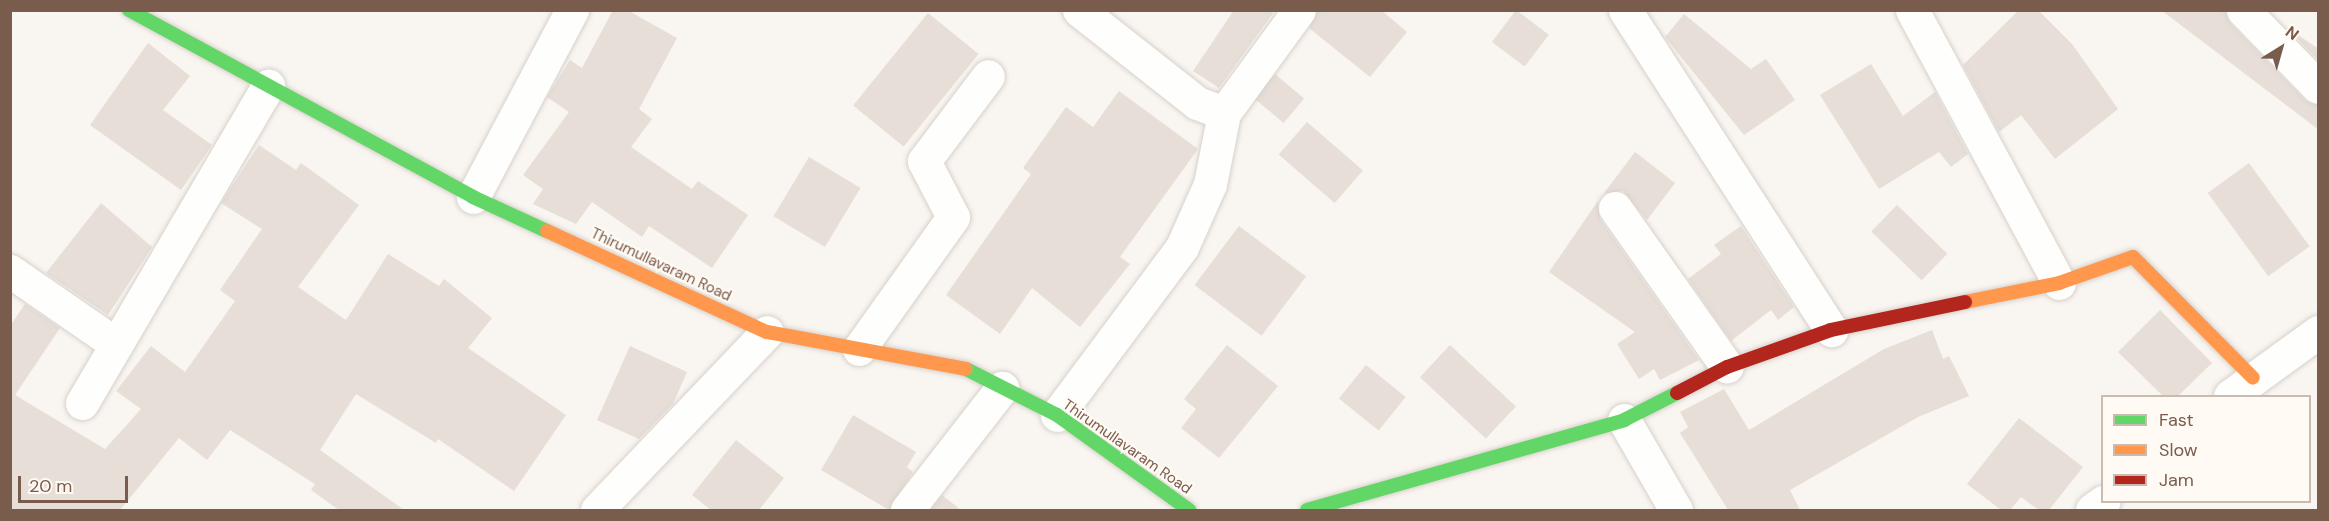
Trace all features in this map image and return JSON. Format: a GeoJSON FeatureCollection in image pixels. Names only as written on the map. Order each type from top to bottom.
{"type":"FeatureCollection","features":[{"type":"Feature","properties":{"kind":"street","name":"Thirumullavaram Road"},"geometry":{"type":"LineString","coordinates":[[129,10],[473,197],[767,332],[963,368],[1057,415],[1189,510]]}},
{"type":"Feature","properties":{"kind":"street"},"geometry":{"type":"LineString","coordinates":[[473,197],[572,10]]}},
{"type":"Feature","properties":{"kind":"street"},"geometry":{"type":"LineString","coordinates":[[1079,10],[1197,103],[1224,113]]}},
{"type":"Feature","properties":{"kind":"street"},"geometry":{"type":"LineString","coordinates":[[1057,415],[1182,247],[1210,184],[1224,113],[1299,10]]}},
{"type":"Feature","properties":{"kind":"street"},"geometry":{"type":"LineString","coordinates":[[1625,10],[1832,330]]}},
{"type":"Feature","properties":{"kind":"street"},"geometry":{"type":"LineString","coordinates":[[1912,10],[2059,282]]}},
{"type":"Feature","properties":{"kind":"street"},"geometry":{"type":"LineString","coordinates":[[2243,10],[2319,87]]}},
{"type":"Feature","properties":{"kind":"street"},"geometry":{"type":"LineString","coordinates":[[860,349],[953,217],[924,161],[988,76]]}},
{"type":"Feature","properties":{"kind":"street"},"geometry":{"type":"LineString","coordinates":[[82,402],[268,86]]}},
{"type":"Feature","properties":{"kind":"street"},"geometry":{"type":"LineString","coordinates":[[1615,208],[1727,367]]}},
{"type":"Feature","properties":{"kind":"street"},"geometry":{"type":"LineString","coordinates":[[1307,510],[1624,420],[1727,367],[1832,330],[2059,282],[2133,257],[2242,387],[2319,332]]}},
{"type":"Feature","properties":{"kind":"street"},"geometry":{"type":"LineString","coordinates":[[10,271],[116,344]]}},
{"type":"Feature","properties":{"kind":"street"},"geometry":{"type":"LineString","coordinates":[[597,510],[767,332]]}},
{"type":"Feature","properties":{"kind":"street"},"geometry":{"type":"LineString","coordinates":[[907,510],[1002,388]]}},
{"type":"Feature","properties":{"kind":"street"},"geometry":{"type":"LineString","coordinates":[[1624,420],[1676,510]]}},
{"type":"Feature","properties":{"kind":"building"},"geometry":{"type":"Polygon","coordinates":[[[613,10],[627,10],[677,38],[639,109],[652,119],[631,147],[692,189],[698,181],[748,215],[712,268],[649,226],[642,237],[592,202],[576,224],[533,204],[543,189],[523,175],[569,112],[547,97],[570,60],[582,68],[613,10]]]}},
{"type":"Feature","properties":{"kind":"building"},"geometry":{"type":"Polygon","coordinates":[[[1234,10],[1275,10],[1219,88],[1193,71],[1234,10]]]}},
{"type":"Feature","properties":{"kind":"building"},"geometry":{"type":"Polygon","coordinates":[[[1317,10],[1381,10],[1407,32],[1370,77],[1309,28],[1317,10]]]}},
{"type":"Feature","properties":{"kind":"building"},"geometry":{"type":"Polygon","coordinates":[[[1516,10],[1549,35],[1525,67],[1492,42],[1516,10]]]}},
{"type":"Feature","properties":{"kind":"building"},"geometry":{"type":"Polygon","coordinates":[[[2019,10],[2038,10],[2072,44],[2118,109],[2055,159],[2021,115],[1999,132],[1963,65],[2019,10]]]}},
{"type":"Feature","properties":{"kind":"building"},"geometry":{"type":"Polygon","coordinates":[[[2161,10],[2225,10],[2230,23],[2305,100],[2319,105],[2319,130],[2161,10]]]}},
{"type":"Feature","properties":{"kind":"building"},"geometry":{"type":"Polygon","coordinates":[[[928,13],[979,54],[904,146],[853,105],[928,13]]]}},
{"type":"Feature","properties":{"kind":"building"},"geometry":{"type":"Polygon","coordinates":[[[1684,14],[1751,69],[1766,59],[1795,100],[1744,135],[1665,37],[1684,14]]]}},
{"type":"Feature","properties":{"kind":"building"},"geometry":{"type":"Polygon","coordinates":[[[2286,27],[2319,49],[2317,59],[2286,27]]]}},
{"type":"Feature","properties":{"kind":"building"},"geometry":{"type":"Polygon","coordinates":[[[148,43],[190,76],[163,110],[212,145],[181,190],[90,125],[148,43]]]}},
{"type":"Feature","properties":{"kind":"building"},"geometry":{"type":"Polygon","coordinates":[[[1871,64],[1903,116],[1935,92],[1968,154],[1951,167],[1939,152],[1879,189],[1820,95],[1871,64]]]}},
{"type":"Feature","properties":{"kind":"building"},"geometry":{"type":"Polygon","coordinates":[[[1275,74],[1304,98],[1284,123],[1254,99],[1275,74]]]}},
{"type":"Feature","properties":{"kind":"building"},"geometry":{"type":"Polygon","coordinates":[[[1119,91],[1198,149],[1120,257],[1130,264],[1080,327],[1032,288],[1000,334],[946,295],[1031,174],[1023,168],[1066,107],[1093,127],[1119,91]]]}},
{"type":"Feature","properties":{"kind":"building"},"geometry":{"type":"Polygon","coordinates":[[[1307,122],[1363,171],[1335,203],[1279,154],[1307,122]]]}},
{"type":"Feature","properties":{"kind":"building"},"geometry":{"type":"Polygon","coordinates":[[[259,145],[296,170],[301,163],[359,205],[298,287],[346,320],[388,254],[439,286],[444,279],[492,318],[468,348],[566,415],[514,491],[438,439],[436,443],[356,394],[320,450],[404,510],[339,510],[311,490],[315,484],[230,430],[207,460],[179,438],[120,510],[10,510],[10,326],[25,304],[60,328],[15,395],[105,449],[141,409],[116,391],[151,346],[185,372],[235,301],[220,290],[262,229],[221,203],[259,145]]]}},
{"type":"Feature","properties":{"kind":"building"},"geometry":{"type":"Polygon","coordinates":[[[1635,152],[1675,183],[1647,220],[1623,191],[1604,193],[1635,152]]]}},
{"type":"Feature","properties":{"kind":"building"},"geometry":{"type":"Polygon","coordinates":[[[809,157],[860,188],[825,247],[773,216],[809,157]]]}},
{"type":"Feature","properties":{"kind":"building"},"geometry":{"type":"Polygon","coordinates":[[[2249,163],[2310,246],[2268,276],[2208,193],[2249,163]]]}},
{"type":"Feature","properties":{"kind":"building"},"geometry":{"type":"Polygon","coordinates":[[[1598,201],[1600,219],[1699,360],[1660,380],[1654,369],[1639,379],[1617,344],[1635,332],[1549,272],[1598,201]]]}},
{"type":"Feature","properties":{"kind":"building"},"geometry":{"type":"Polygon","coordinates":[[[101,203],[152,247],[108,315],[46,273],[101,203]]]}},
{"type":"Feature","properties":{"kind":"building"},"geometry":{"type":"Polygon","coordinates":[[[1897,205],[1947,254],[1922,280],[1871,232],[1897,205]]]}},
{"type":"Feature","properties":{"kind":"building"},"geometry":{"type":"Polygon","coordinates":[[[1239,226],[1306,277],[1262,336],[1194,285],[1239,226]]]}},
{"type":"Feature","properties":{"kind":"building"},"geometry":{"type":"Polygon","coordinates":[[[1741,226],[1794,307],[1778,320],[1771,310],[1731,341],[1688,279],[1721,254],[1714,245],[1741,226]]]}},
{"type":"Feature","properties":{"kind":"building"},"geometry":{"type":"Polygon","coordinates":[[[2160,310],[2212,363],[2179,395],[2162,395],[2118,352],[2160,310]]]}},
{"type":"Feature","properties":{"kind":"building"},"geometry":{"type":"Polygon","coordinates":[[[1932,330],[1943,359],[1949,356],[1969,396],[1918,417],[1790,490],[1800,510],[1728,510],[1680,433],[1688,427],[1680,412],[1724,389],[1749,430],[1884,349],[1932,330]]]}},
{"type":"Feature","properties":{"kind":"building"},"geometry":{"type":"Polygon","coordinates":[[[1227,345],[1278,386],[1219,458],[1181,428],[1196,409],[1184,399],[1227,345]]]}},
{"type":"Feature","properties":{"kind":"building"},"geometry":{"type":"Polygon","coordinates":[[[1450,345],[1516,406],[1486,439],[1420,377],[1450,345]]]}},
{"type":"Feature","properties":{"kind":"building"},"geometry":{"type":"Polygon","coordinates":[[[630,346],[687,372],[673,404],[639,439],[597,420],[630,346]]]}},
{"type":"Feature","properties":{"kind":"building"},"geometry":{"type":"Polygon","coordinates":[[[1366,365],[1406,397],[1379,431],[1339,398],[1366,365]]]}},
{"type":"Feature","properties":{"kind":"building"},"geometry":{"type":"Polygon","coordinates":[[[853,415],[916,452],[907,467],[913,472],[889,510],[821,470],[853,415]]]}},
{"type":"Feature","properties":{"kind":"building"},"geometry":{"type":"Polygon","coordinates":[[[2019,418],[2083,467],[2049,510],[2039,510],[2021,497],[2010,510],[2001,510],[1967,484],[2019,418]]]}},
{"type":"Feature","properties":{"kind":"building"},"geometry":{"type":"Polygon","coordinates":[[[736,440],[784,478],[759,510],[711,510],[692,495],[736,440]]]}},
{"type":"Feature","properties":{"kind":"building"},"geometry":{"type":"Polygon","coordinates":[[[942,495],[961,510],[930,510],[942,495]]]}},
{"type":"Feature","properties":{"kind":"traffic: fast"},"geometry":{"type":"LineString","coordinates":[[129,10],[473,197],[547,231]]}},
{"type":"Feature","properties":{"kind":"traffic: fast"},"geometry":{"type":"LineString","coordinates":[[966,369],[1057,415],[1189,510]]}},
{"type":"Feature","properties":{"kind":"traffic: fast"},"geometry":{"type":"LineString","coordinates":[[1307,510],[1624,420],[1677,393]]}},
{"type":"Feature","properties":{"kind":"traffic: slow"},"geometry":{"type":"LineString","coordinates":[[547,231],[767,332],[966,369]]}},
{"type":"Feature","properties":{"kind":"traffic: slow"},"geometry":{"type":"LineString","coordinates":[[1965,302],[2059,283],[2133,257],[2253,378]]}},
{"type":"Feature","properties":{"kind":"traffic: jam"},"geometry":{"type":"LineString","coordinates":[[1677,393],[1727,367],[1831,330],[1965,302]]}}]}
